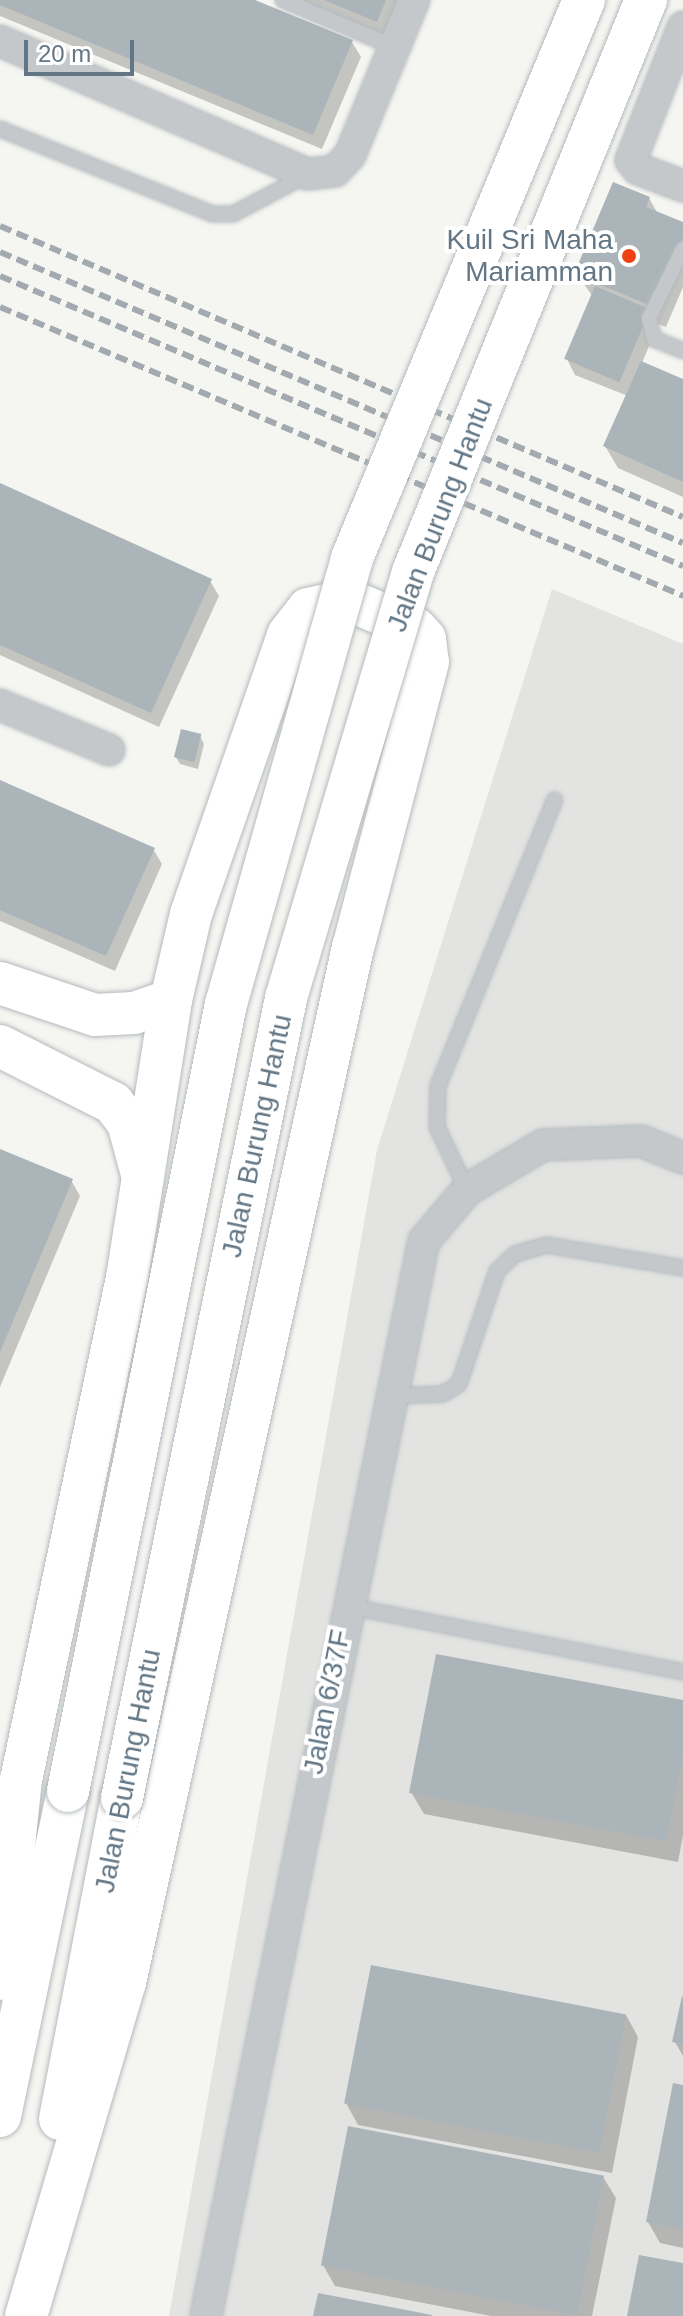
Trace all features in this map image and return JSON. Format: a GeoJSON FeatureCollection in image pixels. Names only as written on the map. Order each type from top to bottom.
{"type":"FeatureCollection","features":[{"type":"Feature","properties":{"kind":"main road","name":"Jalan Burung Hantu"},"geometry":{"type":"LineString","coordinates":[[0,2116],[226,1004],[352,558],[584,0]]}},
{"type":"Feature","properties":{"kind":"main road","name":"Jalan Burung Hantu"},"geometry":{"type":"LineString","coordinates":[[24,2316],[122,1798],[286,998],[413,572],[646,0]]}},
{"type":"Feature","properties":{"kind":"main road"},"geometry":{"type":"LineString","coordinates":[[0,1979],[21,1780],[145,1186],[171,1000],[191,914],[288,635],[308,609],[330,600],[349,600],[416,629],[425,639],[428,662],[353,947],[125,1982],[24,2316]]}},
{"type":"Feature","properties":{"kind":"main road"},"geometry":{"type":"LineString","coordinates":[[0,983],[95,1015],[134,1013],[171,1000]]}},
{"type":"Feature","properties":{"kind":"main road"},"geometry":{"type":"LineString","coordinates":[[0,1046],[113,1103],[128,1123],[145,1186]]}},
{"type":"Feature","properties":{"kind":"street"},"geometry":{"type":"LineString","coordinates":[[0,41],[308,174],[335,171],[350,155],[414,0]]}},
{"type":"Feature","properties":{"kind":"street"},"geometry":{"type":"LineString","coordinates":[[683,27],[632,150],[631,160],[638,169],[683,186]]}},
{"type":"Feature","properties":{"kind":"street"},"geometry":{"type":"LineString","coordinates":[[0,705],[109,750]]}},
{"type":"Feature","properties":{"kind":"street","name":"Jalan 6/37F"},"geometry":{"type":"LineString","coordinates":[[206,2316],[346,1606],[424,1241],[467,1190],[543,1145],[641,1141],[683,1158]]}},
{"type":"Feature","properties":{"kind":"lane"},"geometry":{"type":"LineString","coordinates":[[283,0],[394,47]]}},
{"type":"Feature","properties":{"kind":"lane"},"geometry":{"type":"LineString","coordinates":[[0,129],[213,214],[233,214],[308,174]]}},
{"type":"Feature","properties":{"kind":"lane"},"geometry":{"type":"LineString","coordinates":[[683,249],[649,318],[654,339],[683,351]]}},
{"type":"Feature","properties":{"kind":"lane"},"geometry":{"type":"LineString","coordinates":[[467,1190],[437,1127],[438,1086],[555,800]]}},
{"type":"Feature","properties":{"kind":"lane"},"geometry":{"type":"LineString","coordinates":[[391,1396],[443,1394],[459,1384],[497,1271],[515,1254],[547,1245],[683,1268]]}},
{"type":"Feature","properties":{"kind":"lane"},"geometry":{"type":"LineString","coordinates":[[346,1606],[683,1672]]}},
{"type":"Feature","properties":{"kind":"shaded area"},"geometry":{"type":"Polygon","coordinates":[[[552,589],[683,644],[683,2316],[169,2316],[377,1150],[552,589]]]}},
{"type":"Feature","properties":{"kind":"building"},"geometry":{"type":"Polygon","coordinates":[[[0,0],[255,0],[353,40],[313,135],[0,5],[0,0]]]}},
{"type":"Feature","properties":{"kind":"building"},"geometry":{"type":"Polygon","coordinates":[[[324,0],[386,0],[377,22],[324,0]]]}},
{"type":"Feature","properties":{"kind":"building","name":"Kuil Sri Maha Mariamman"},"geometry":{"type":"Polygon","coordinates":[[[613,182],[650,197],[646,207],[683,222],[683,238],[654,307],[574,274],[613,182]]]}},
{"type":"Feature","properties":{"kind":"building"},"geometry":{"type":"Polygon","coordinates":[[[595,286],[650,309],[619,382],[564,359],[595,286]]]}},
{"type":"Feature","properties":{"kind":"building"},"geometry":{"type":"Polygon","coordinates":[[[641,361],[683,379],[683,482],[603,446],[641,361]]]}},
{"type":"Feature","properties":{"kind":"building"},"geometry":{"type":"Polygon","coordinates":[[[0,483],[212,579],[151,713],[0,645],[0,483]]]}},
{"type":"Feature","properties":{"kind":"building"},"geometry":{"type":"Polygon","coordinates":[[[181,729],[201,734],[194,762],[174,757],[181,729]]]}},
{"type":"Feature","properties":{"kind":"building"},"geometry":{"type":"Polygon","coordinates":[[[0,780],[155,848],[106,956],[0,910],[0,780]]]}},
{"type":"Feature","properties":{"kind":"building"},"geometry":{"type":"Polygon","coordinates":[[[0,1149],[73,1179],[0,1352],[0,1149]]]}},
{"type":"Feature","properties":{"kind":"building"},"geometry":{"type":"Polygon","coordinates":[[[436,1654],[683,1700],[683,1755],[666,1841],[409,1793],[436,1654]]]}},
{"type":"Feature","properties":{"kind":"building"},"geometry":{"type":"Polygon","coordinates":[[[371,1965],[626,2015],[599,2153],[344,2103],[371,1965]]]}},
{"type":"Feature","properties":{"kind":"building"},"geometry":{"type":"Polygon","coordinates":[[[683,1997],[683,2044],[672,2042],[683,1997]]]}},
{"type":"Feature","properties":{"kind":"building"},"geometry":{"type":"Polygon","coordinates":[[[673,2083],[683,2085],[683,2229],[646,2222],[673,2083]]]}},
{"type":"Feature","properties":{"kind":"building"},"geometry":{"type":"Polygon","coordinates":[[[348,2126],[604,2176],[577,2315],[321,2265],[348,2126]]]}},
{"type":"Feature","properties":{"kind":"building"},"geometry":{"type":"Polygon","coordinates":[[[639,2255],[683,2263],[683,2316],[627,2316],[639,2255]]]}},
{"type":"Feature","properties":{"kind":"building"},"geometry":{"type":"Polygon","coordinates":[[[318,2293],[432,2315],[432,2316],[313,2316],[318,2293]]]}},
{"type":"Feature","properties":{"kind":"railway"},"geometry":{"type":"LineString","coordinates":[[0,226],[683,517]]}},
{"type":"Feature","properties":{"kind":"railway"},"geometry":{"type":"LineString","coordinates":[[0,252],[683,543]]}},
{"type":"Feature","properties":{"kind":"railway"},"geometry":{"type":"LineString","coordinates":[[0,276],[683,566]]}},
{"type":"Feature","properties":{"kind":"railway"},"geometry":{"type":"LineString","coordinates":[[0,307],[683,596]]}},
{"type":"Feature","properties":{"kind":"place","name":"Kuil Sri Maha Mariamman"},"geometry":{"type":"Point","coordinates":[629,256]}}]}
